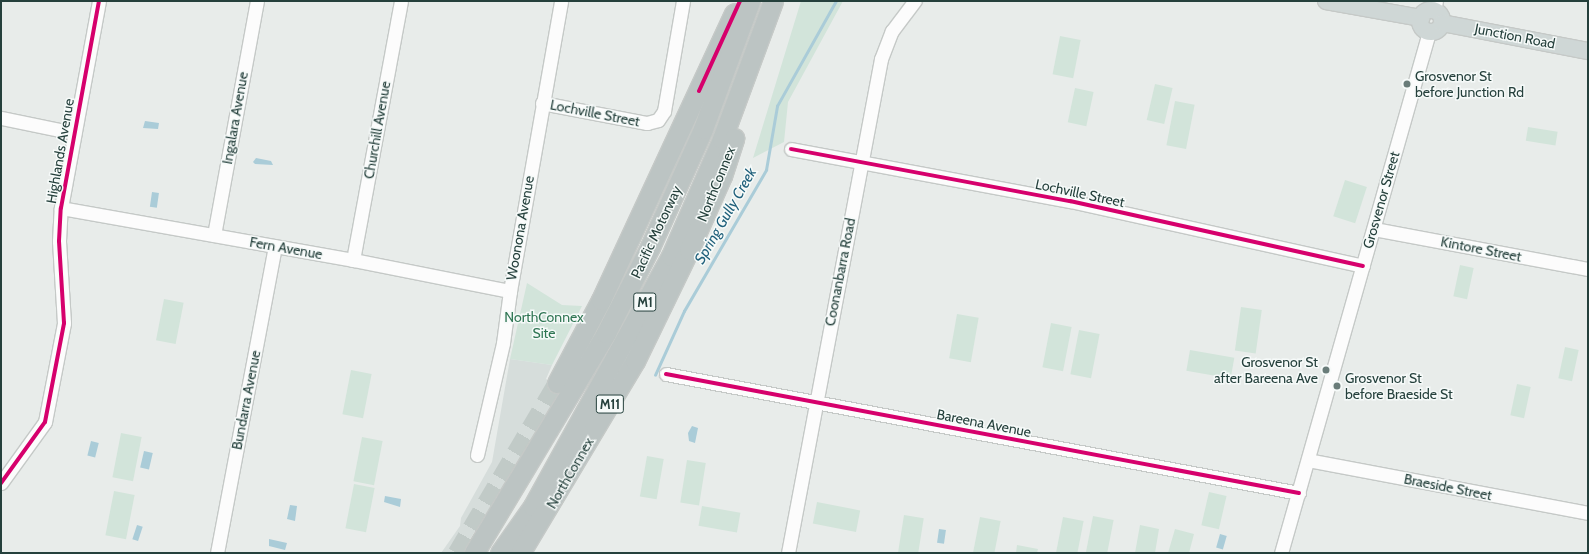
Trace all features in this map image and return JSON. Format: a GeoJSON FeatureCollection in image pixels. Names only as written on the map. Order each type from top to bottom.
{"type":"FeatureCollection","features":[{"type":"Feature","properties":{"kind":"highway"},"geometry":{"type":"LineString","coordinates":[[557,383],[601,300],[740,1]]}},
{"type":"Feature","properties":{"kind":"highway","name":"Pacific Motorway"},"geometry":{"type":"LineString","coordinates":[[474,553],[606,333],[650,247],[703,129],[750,1]]}},
{"type":"Feature","properties":{"kind":"highway","name":"Pacific Motorway"},"geometry":{"type":"LineString","coordinates":[[500,553],[533,506],[671,256],[722,139],[773,1]]}},
{"type":"Feature","properties":{"kind":"highway","name":"NorthConnex"},"geometry":{"type":"LineString","coordinates":[[520,553],[634,361],[689,250],[724,169],[738,125],[760,36]]}},
{"type":"Feature","properties":{"kind":"main road"},"geometry":{"type":"LineString","coordinates":[[1326,1],[1420,18]]}},
{"type":"Feature","properties":{"kind":"main road"},"geometry":{"type":"LineString","coordinates":[[1438,11],[1438,30],[1429,32],[1422,27],[1420,18],[1426,12],[1438,11]]}},
{"type":"Feature","properties":{"kind":"main road","name":"Junction Road"},"geometry":{"type":"LineString","coordinates":[[1438,11],[1588,51]]}},
{"type":"Feature","properties":{"kind":"street","name":"Highlands Avenue"},"geometry":{"type":"LineString","coordinates":[[1,483],[45,422],[64,323],[58,241],[61,208],[99,1]]}},
{"type":"Feature","properties":{"kind":"street","name":"Ingalara Avenue"},"geometry":{"type":"LineString","coordinates":[[214,235],[257,1]]}},
{"type":"Feature","properties":{"kind":"street","name":"Churchill Avenue"},"geometry":{"type":"LineString","coordinates":[[353,260],[401,1]]}},
{"type":"Feature","properties":{"kind":"street","name":"Woonona Avenue"},"geometry":{"type":"LineString","coordinates":[[477,455],[503,343],[510,291],[561,1]]}},
{"type":"Feature","properties":{"kind":"street","name":"Lochville Street"},"geometry":{"type":"LineString","coordinates":[[542,103],[647,123],[658,120],[664,111],[684,1]]}},
{"type":"Feature","properties":{"kind":"street","name":"Coonanbarra Road"},"geometry":{"type":"LineString","coordinates":[[788,553],[861,161],[886,43],[916,1]]}},
{"type":"Feature","properties":{"kind":"street","name":"Grosvenor Street"},"geometry":{"type":"LineString","coordinates":[[1281,553],[1429,32]]}},
{"type":"Feature","properties":{"kind":"street"},"geometry":{"type":"LineString","coordinates":[[1,118],[74,133]]}},
{"type":"Feature","properties":{"kind":"street","name":"Lochville Street"},"geometry":{"type":"LineString","coordinates":[[791,149],[1070,201],[1363,266]]}},
{"type":"Feature","properties":{"kind":"street","name":"Fern Avenue"},"geometry":{"type":"LineString","coordinates":[[61,208],[353,260],[510,291]]}},
{"type":"Feature","properties":{"kind":"street","name":"Kintore Street"},"geometry":{"type":"LineString","coordinates":[[1374,228],[1588,269]]}},
{"type":"Feature","properties":{"kind":"street","name":"Bundarra Avenue"},"geometry":{"type":"LineString","coordinates":[[218,553],[275,246]]}},
{"type":"Feature","properties":{"kind":"street","name":"Bareena Avenue"},"geometry":{"type":"LineString","coordinates":[[666,374],[1298,493]]}},
{"type":"Feature","properties":{"kind":"street","name":"Braeside Street"},"geometry":{"type":"LineString","coordinates":[[1308,460],[1588,513]]}},
{"type":"Feature","properties":{"kind":"shaded area"},"geometry":{"type":"Polygon","coordinates":[[[510,359],[552,365],[546,379],[564,389],[467,544],[459,553],[441,553],[460,526],[461,518],[492,462],[510,359]]]}},
{"type":"Feature","properties":{"kind":"green space"},"geometry":{"type":"Polygon","coordinates":[[[801,1],[843,1],[788,102],[784,142],[753,158],[801,1]]]}},
{"type":"Feature","properties":{"kind":"green space"},"geometry":{"type":"Polygon","coordinates":[[[1060,36],[1081,40],[1073,78],[1053,74],[1060,36]]]}},
{"type":"Feature","properties":{"kind":"green space"},"geometry":{"type":"Polygon","coordinates":[[[1155,84],[1173,88],[1164,124],[1147,120],[1155,84]]]}},
{"type":"Feature","properties":{"kind":"green space"},"geometry":{"type":"Polygon","coordinates":[[[1075,88],[1094,92],[1086,126],[1068,122],[1075,88]]]}},
{"type":"Feature","properties":{"kind":"green space"},"geometry":{"type":"Polygon","coordinates":[[[1175,101],[1195,105],[1186,149],[1166,145],[1175,101]]]}},
{"type":"Feature","properties":{"kind":"green space"},"geometry":{"type":"Polygon","coordinates":[[[1528,127],[1558,132],[1555,146],[1526,141],[1528,127]]]}},
{"type":"Feature","properties":{"kind":"green space"},"geometry":{"type":"Polygon","coordinates":[[[1345,180],[1367,187],[1355,223],[1333,216],[1345,180]]]}},
{"type":"Feature","properties":{"kind":"green space"},"geometry":{"type":"Polygon","coordinates":[[[1460,265],[1474,268],[1467,299],[1453,296],[1460,265]]]}},
{"type":"Feature","properties":{"kind":"green space","name":"NorthConnex Site"},"geometry":{"type":"Polygon","coordinates":[[[527,283],[562,305],[582,306],[552,365],[510,359],[527,283]]]}},
{"type":"Feature","properties":{"kind":"green space"},"geometry":{"type":"Polygon","coordinates":[[[164,299],[184,303],[176,344],[156,340],[164,299]]]}},
{"type":"Feature","properties":{"kind":"green space"},"geometry":{"type":"Polygon","coordinates":[[[1241,307],[1262,310],[1256,353],[1235,351],[1241,307]]]}},
{"type":"Feature","properties":{"kind":"green space"},"geometry":{"type":"Polygon","coordinates":[[[957,314],[979,318],[971,362],[949,358],[957,314]]]}},
{"type":"Feature","properties":{"kind":"green space"},"geometry":{"type":"Polygon","coordinates":[[[1051,323],[1072,327],[1063,371],[1042,367],[1051,323]]]}},
{"type":"Feature","properties":{"kind":"green space"},"geometry":{"type":"Polygon","coordinates":[[[1079,330],[1100,334],[1091,378],[1070,374],[1079,330]]]}},
{"type":"Feature","properties":{"kind":"green space"},"geometry":{"type":"Polygon","coordinates":[[[1565,347],[1579,350],[1572,381],[1558,378],[1565,347]]]}},
{"type":"Feature","properties":{"kind":"green space"},"geometry":{"type":"Polygon","coordinates":[[[1190,350],[1234,358],[1231,378],[1186,371],[1190,350]]]}},
{"type":"Feature","properties":{"kind":"green space"},"geometry":{"type":"Polygon","coordinates":[[[351,370],[372,374],[363,418],[342,414],[351,370]]]}},
{"type":"Feature","properties":{"kind":"green space"},"geometry":{"type":"Polygon","coordinates":[[[1517,384],[1531,387],[1524,418],[1510,415],[1517,384]]]}},
{"type":"Feature","properties":{"kind":"green space"},"geometry":{"type":"Polygon","coordinates":[[[121,433],[142,437],[133,481],[112,477],[121,433]]]}},
{"type":"Feature","properties":{"kind":"green space"},"geometry":{"type":"Polygon","coordinates":[[[362,437],[383,441],[374,485],[353,481],[362,437]]]}},
{"type":"Feature","properties":{"kind":"green space"},"geometry":{"type":"Polygon","coordinates":[[[647,456],[664,459],[657,499],[640,496],[647,456]]]}},
{"type":"Feature","properties":{"kind":"green space"},"geometry":{"type":"Polygon","coordinates":[[[687,460],[706,463],[699,505],[680,502],[687,460]]]}},
{"type":"Feature","properties":{"kind":"green space"},"geometry":{"type":"Polygon","coordinates":[[[354,484],[375,488],[366,532],[345,528],[354,484]]]}},
{"type":"Feature","properties":{"kind":"green space"},"geometry":{"type":"Polygon","coordinates":[[[114,491],[135,495],[126,539],[105,535],[114,491]]]}},
{"type":"Feature","properties":{"kind":"green space"},"geometry":{"type":"Polygon","coordinates":[[[1209,492],[1227,496],[1219,529],[1201,525],[1209,492]]]}},
{"type":"Feature","properties":{"kind":"green space"},"geometry":{"type":"Polygon","coordinates":[[[817,502],[860,510],[856,532],[813,524],[817,502]]]}},
{"type":"Feature","properties":{"kind":"green space"},"geometry":{"type":"Polygon","coordinates":[[[702,506],[740,513],[737,532],[699,526],[702,506]]]}},
{"type":"Feature","properties":{"kind":"green space"},"geometry":{"type":"Polygon","coordinates":[[[904,515],[924,518],[918,553],[898,553],[904,515]]]}},
{"type":"Feature","properties":{"kind":"green space"},"geometry":{"type":"Polygon","coordinates":[[[1093,516],[1114,520],[1107,553],[1086,553],[1093,516]]]}},
{"type":"Feature","properties":{"kind":"green space"},"geometry":{"type":"Polygon","coordinates":[[[980,517],[1001,521],[994,553],[973,553],[980,517]]]}},
{"type":"Feature","properties":{"kind":"green space"},"geometry":{"type":"Polygon","coordinates":[[[1063,517],[1084,521],[1077,553],[1056,553],[1063,517]]]}},
{"type":"Feature","properties":{"kind":"green space"},"geometry":{"type":"Polygon","coordinates":[[[1140,525],[1159,529],[1155,553],[1135,553],[1140,525]]]}},
{"type":"Feature","properties":{"kind":"green space"},"geometry":{"type":"Polygon","coordinates":[[[1175,529],[1194,534],[1189,553],[1168,553],[1175,529]]]}},
{"type":"Feature","properties":{"kind":"green space"},"geometry":{"type":"Polygon","coordinates":[[[1017,545],[1038,549],[1037,553],[1016,553],[1017,545]]]}},
{"type":"Feature","properties":{"kind":"water"},"geometry":{"type":"Polygon","coordinates":[[[145,121],[159,123],[158,129],[143,128],[145,121]]]}},
{"type":"Feature","properties":{"kind":"water"},"geometry":{"type":"Polygon","coordinates":[[[256,158],[271,161],[273,165],[255,164],[253,162],[256,158]]]}},
{"type":"Feature","properties":{"kind":"water"},"geometry":{"type":"Polygon","coordinates":[[[152,192],[159,193],[157,208],[150,207],[152,192]]]}},
{"type":"Feature","properties":{"kind":"water"},"geometry":{"type":"Polygon","coordinates":[[[692,426],[698,428],[695,443],[689,441],[688,433],[692,426]]]}},
{"type":"Feature","properties":{"kind":"water"},"geometry":{"type":"Polygon","coordinates":[[[91,441],[99,443],[95,457],[87,456],[91,441]]]}},
{"type":"Feature","properties":{"kind":"water"},"geometry":{"type":"Polygon","coordinates":[[[144,451],[153,453],[149,470],[140,468],[144,451]]]}},
{"type":"Feature","properties":{"kind":"water"},"geometry":{"type":"Polygon","coordinates":[[[385,496],[401,499],[400,507],[384,502],[385,496]]]}},
{"type":"Feature","properties":{"kind":"water"},"geometry":{"type":"Polygon","coordinates":[[[290,505],[297,506],[295,521],[287,519],[290,505]]]}},
{"type":"Feature","properties":{"kind":"water"},"geometry":{"type":"Polygon","coordinates":[[[137,525],[143,527],[138,541],[132,539],[137,525]]]}},
{"type":"Feature","properties":{"kind":"water"},"geometry":{"type":"Polygon","coordinates":[[[939,529],[946,530],[944,544],[937,543],[939,529]]]}},
{"type":"Feature","properties":{"kind":"water"},"geometry":{"type":"Polygon","coordinates":[[[1220,534],[1227,536],[1223,549],[1216,547],[1220,534]]]}},
{"type":"Feature","properties":{"kind":"water"},"geometry":{"type":"Polygon","coordinates":[[[269,539],[287,543],[285,550],[269,546],[269,539]]]}},
{"type":"Feature","properties":{"kind":"waterway","name":"Spring Gully Creek"},"geometry":{"type":"LineString","coordinates":[[655,375],[684,311],[766,170],[777,106],[836,1]]}},
{"type":"Feature","properties":{"kind":"tunnel"},"geometry":{"type":"LineString","coordinates":[[457,553],[557,383]]}},
{"type":"Feature","properties":{"kind":"cycle path"},"geometry":{"type":"LineString","coordinates":[[1,483],[45,422],[64,323],[59,241],[61,208],[99,1]]}},
{"type":"Feature","properties":{"kind":"cycle path"},"geometry":{"type":"LineString","coordinates":[[699,91],[740,1]]}},
{"type":"Feature","properties":{"kind":"cycle path"},"geometry":{"type":"LineString","coordinates":[[791,149],[1070,201],[1363,266]]}},
{"type":"Feature","properties":{"kind":"cycle path"},"geometry":{"type":"LineString","coordinates":[[666,374],[1299,493]]}},
{"type":"Feature","properties":{"kind":"place","name":"Grosvenor St before Junction Rd"},"geometry":{"type":"Point","coordinates":[1407,84]}},
{"type":"Feature","properties":{"kind":"place","name":"Grosvenor St after Bareena Ave"},"geometry":{"type":"Point","coordinates":[1326,370]}},
{"type":"Feature","properties":{"kind":"place","name":"Grosvenor St before Braeside St"},"geometry":{"type":"Point","coordinates":[1337,386]}}]}
